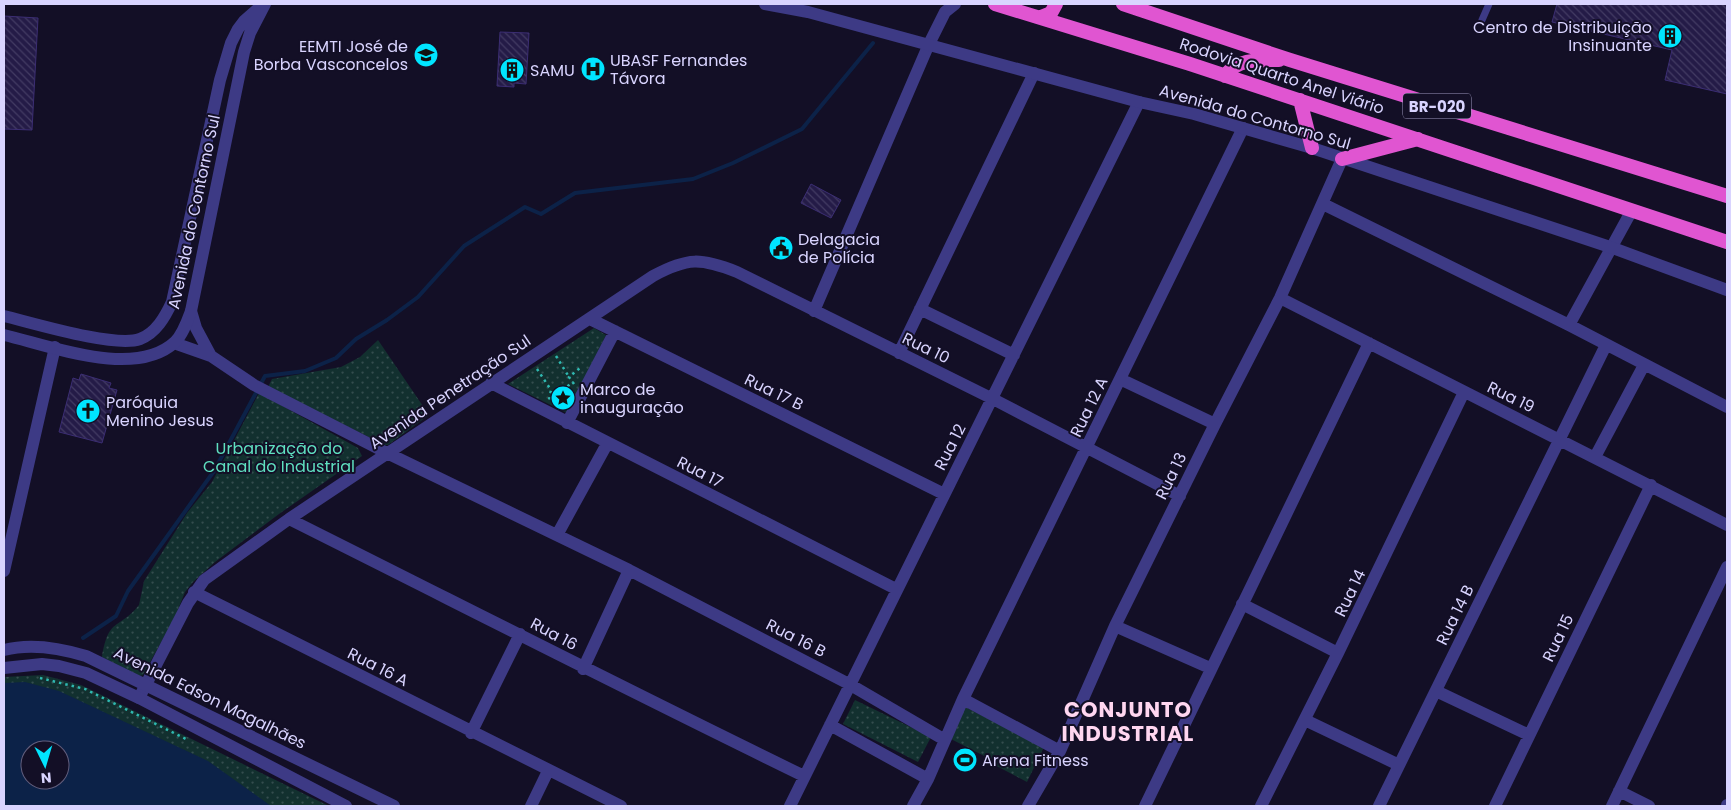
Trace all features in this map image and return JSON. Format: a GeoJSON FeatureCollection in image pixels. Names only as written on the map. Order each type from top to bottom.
{"type":"FeatureCollection","features":[{"type":"Feature","properties":{"kind":"highway","name":"Rodovia Quarto Anel Viário"},"geometry":{"type":"LineString","coordinates":[[996,4],[1300,100],[1727,242]]}},
{"type":"Feature","properties":{"kind":"highway"},"geometry":{"type":"LineString","coordinates":[[1041,18],[1051,13],[1056,4]]}},
{"type":"Feature","properties":{"kind":"highway","name":"Rodovia Quarto Anel Viário"},"geometry":{"type":"LineString","coordinates":[[1123,4],[1290,60],[1727,196]]}},
{"type":"Feature","properties":{"kind":"highway"},"geometry":{"type":"LineString","coordinates":[[1225,76],[1228,71],[1245,62],[1290,60]]}},
{"type":"Feature","properties":{"kind":"highway"},"geometry":{"type":"LineString","coordinates":[[1300,100],[1312,148]]}},
{"type":"Feature","properties":{"kind":"highway"},"geometry":{"type":"LineString","coordinates":[[1342,158],[1418,139]]}},
{"type":"Feature","properties":{"kind":"street","name":"Avenida do Contorno Sul"},"geometry":{"type":"LineString","coordinates":[[174,343],[191,311],[244,52],[250,33],[265,4]]}},
{"type":"Feature","properties":{"kind":"street","name":"Avenida do Contorno Sul"},"geometry":{"type":"LineString","coordinates":[[4,316],[111,340],[139,339],[158,326],[172,302],[220,80],[232,43],[244,21],[265,4]]}},
{"type":"Feature","properties":{"kind":"street","name":"Avenida do Contorno Sul"},"geometry":{"type":"LineString","coordinates":[[765,4],[808,12],[1312,148],[1610,247],[1727,290]]}},
{"type":"Feature","properties":{"kind":"street"},"geometry":{"type":"LineString","coordinates":[[814,311],[929,44],[945,12],[955,4]]}},
{"type":"Feature","properties":{"kind":"street"},"geometry":{"type":"LineString","coordinates":[[899,353],[1034,73]]}},
{"type":"Feature","properties":{"kind":"street","name":"Rua 12"},"geometry":{"type":"LineString","coordinates":[[790,806],[1139,102]]}},
{"type":"Feature","properties":{"kind":"street","name":"Rua 12 A"},"geometry":{"type":"LineString","coordinates":[[913,806],[928,779],[963,699],[1243,128]]}},
{"type":"Feature","properties":{"kind":"street","name":"Rua 13"},"geometry":{"type":"LineString","coordinates":[[1028,806],[1060,750],[1115,626],[1280,298],[1342,158]]}},
{"type":"Feature","properties":{"kind":"street"},"geometry":{"type":"LineString","coordinates":[[1323,204],[1569,325],[1727,408]]}},
{"type":"Feature","properties":{"kind":"street"},"geometry":{"type":"LineString","coordinates":[[1569,325],[1610,247],[1632,210]]}},
{"type":"Feature","properties":{"kind":"street","name":"Rua 10"},"geometry":{"type":"LineString","coordinates":[[653,276],[680,263],[702,260],[737,272],[1087,447],[1180,496]]}},
{"type":"Feature","properties":{"kind":"street","name":"Avenida Penetração Sul"},"geometry":{"type":"LineString","coordinates":[[139,698],[194,592],[204,580],[289,519],[653,276]]}},
{"type":"Feature","properties":{"kind":"street","name":"Rua 19"},"geometry":{"type":"LineString","coordinates":[[1280,298],[1652,485],[1727,525]]}},
{"type":"Feature","properties":{"kind":"street"},"geometry":{"type":"LineString","coordinates":[[920,309],[1014,355]]}},
{"type":"Feature","properties":{"kind":"street"},"geometry":{"type":"LineString","coordinates":[[191,311],[196,328],[211,356]]}},
{"type":"Feature","properties":{"kind":"street","name":"Rua 17 B"},"geometry":{"type":"LineString","coordinates":[[590,319],[944,494]]}},
{"type":"Feature","properties":{"kind":"street"},"geometry":{"type":"LineString","coordinates":[[567,423],[615,331]]}},
{"type":"Feature","properties":{"kind":"street"},"geometry":{"type":"LineString","coordinates":[[4,336],[101,358],[123,360],[149,357],[174,343],[211,356]]}},
{"type":"Feature","properties":{"kind":"street"},"geometry":{"type":"LineString","coordinates":[[1145,806],[1210,668],[1370,343]]}},
{"type":"Feature","properties":{"kind":"street","name":"Rua 14 B"},"geometry":{"type":"LineString","coordinates":[[1379,806],[1606,345]]}},
{"type":"Feature","properties":{"kind":"street"},"geometry":{"type":"LineString","coordinates":[[4,571],[55,347]]}},
{"type":"Feature","properties":{"kind":"street","name":"Rua 16 B"},"geometry":{"type":"LineString","coordinates":[[211,356],[254,385],[387,453],[629,570],[849,684],[945,740]]}},
{"type":"Feature","properties":{"kind":"street"},"geometry":{"type":"LineString","coordinates":[[1595,457],[1644,365]]}},
{"type":"Feature","properties":{"kind":"street"},"geometry":{"type":"LineString","coordinates":[[1120,379],[1215,424]]}},
{"type":"Feature","properties":{"kind":"street","name":"Rua 17"},"geometry":{"type":"LineString","coordinates":[[491,383],[607,444],[896,589]]}},
{"type":"Feature","properties":{"kind":"street","name":"Rua 14"},"geometry":{"type":"LineString","coordinates":[[1261,806],[1338,653],[1464,392]]}},
{"type":"Feature","properties":{"kind":"street"},"geometry":{"type":"LineString","coordinates":[[557,535],[607,444]]}},
{"type":"Feature","properties":{"kind":"street","name":"Rua 15"},"geometry":{"type":"LineString","coordinates":[[1495,806],[1652,485]]}},
{"type":"Feature","properties":{"kind":"street","name":"Rua 16"},"geometry":{"type":"LineString","coordinates":[[289,519],[520,634],[583,669],[804,776]]}},
{"type":"Feature","properties":{"kind":"street"},"geometry":{"type":"LineString","coordinates":[[1612,806],[1727,567]]}},
{"type":"Feature","properties":{"kind":"street"},"geometry":{"type":"LineString","coordinates":[[583,669],[629,570]]}},
{"type":"Feature","properties":{"kind":"street","name":"Rua 16 A"},"geometry":{"type":"LineString","coordinates":[[194,592],[548,771]]}},
{"type":"Feature","properties":{"kind":"street"},"geometry":{"type":"LineString","coordinates":[[1242,604],[1338,653]]}},
{"type":"Feature","properties":{"kind":"street"},"geometry":{"type":"LineString","coordinates":[[1115,626],[1210,668]]}},
{"type":"Feature","properties":{"kind":"street"},"geometry":{"type":"LineString","coordinates":[[471,733],[520,634]]}},
{"type":"Feature","properties":{"kind":"street","name":"Avenida Edson Magalhães"},"geometry":{"type":"LineString","coordinates":[[4,650],[34,647],[71,651],[146,684],[394,806]]}},
{"type":"Feature","properties":{"kind":"street","name":"Avenida Edson Magalhães"},"geometry":{"type":"LineString","coordinates":[[4,668],[42,664],[71,668],[139,698],[346,806]]}},
{"type":"Feature","properties":{"kind":"street"},"geometry":{"type":"LineString","coordinates":[[1436,691],[1529,735]]}},
{"type":"Feature","properties":{"kind":"street"},"geometry":{"type":"LineString","coordinates":[[963,699],[1060,750]]}},
{"type":"Feature","properties":{"kind":"street"},"geometry":{"type":"LineString","coordinates":[[1305,720],[1400,765]]}},
{"type":"Feature","properties":{"kind":"street"},"geometry":{"type":"LineString","coordinates":[[830,725],[928,779]]}},
{"type":"Feature","properties":{"kind":"street"},"geometry":{"type":"LineString","coordinates":[[531,806],[548,771],[621,806]]}},
{"type":"Feature","properties":{"kind":"street"},"geometry":{"type":"LineString","coordinates":[[1620,791],[1649,806]]}},
{"type":"Feature","properties":{"kind":"lane"},"geometry":{"type":"LineString","coordinates":[[1482,20],[1489,4]]}},
{"type":"Feature","properties":{"kind":"path"},"geometry":{"type":"LineString","coordinates":[[549,361],[563,351]]}},
{"type":"Feature","properties":{"kind":"path"},"geometry":{"type":"LineString","coordinates":[[556,356],[569,377]]}},
{"type":"Feature","properties":{"kind":"path"},"geometry":{"type":"LineString","coordinates":[[530,374],[543,365]]}},
{"type":"Feature","properties":{"kind":"path"},"geometry":{"type":"LineString","coordinates":[[537,370],[551,390],[548,399]]}},
{"type":"Feature","properties":{"kind":"path"},"geometry":{"type":"LineString","coordinates":[[576,388],[580,379]]}},
{"type":"Feature","properties":{"kind":"path"},"geometry":{"type":"LineString","coordinates":[[548,399],[573,382]]}},
{"type":"Feature","properties":{"kind":"path"},"geometry":{"type":"LineString","coordinates":[[548,399],[558,404]]}},
{"type":"Feature","properties":{"kind":"path"},"geometry":{"type":"LineString","coordinates":[[35,678],[52,680],[85,689],[194,743]]}},
{"type":"Feature","properties":{"kind":"green space"},"geometry":{"type":"Polygon","coordinates":[[[594,328],[606,335],[567,413],[508,384],[594,328]]]}},
{"type":"Feature","properties":{"kind":"green space","name":"Urbanização do Canal do Industrial"},"geometry":{"type":"Polygon","coordinates":[[[378,340],[429,415],[388,445],[268,387],[272,379],[341,367],[360,357],[378,340]]]}},
{"type":"Feature","properties":{"kind":"green space","name":"Urbanização do Canal do Industrial"},"geometry":{"type":"Polygon","coordinates":[[[259,393],[358,448],[362,456],[279,514],[215,562],[193,582],[185,592],[175,617],[143,675],[140,676],[102,657],[111,629],[132,613],[139,605],[144,581],[187,513],[212,482],[259,393]]]}},
{"type":"Feature","properties":{"kind":"green space"},"geometry":{"type":"Polygon","coordinates":[[[43,675],[81,685],[329,806],[4,806],[4,677],[43,675]]]}},
{"type":"Feature","properties":{"kind":"green space"},"geometry":{"type":"Polygon","coordinates":[[[855,700],[931,737],[918,762],[843,724],[855,700]]]}},
{"type":"Feature","properties":{"kind":"green space"},"geometry":{"type":"Polygon","coordinates":[[[965,707],[1044,747],[1027,782],[989,762],[990,759],[949,738],[965,707]]]}},
{"type":"Feature","properties":{"kind":"water"},"geometry":{"type":"Polygon","coordinates":[[[25,682],[59,691],[208,761],[271,806],[4,806],[4,683],[25,682]]]}},
{"type":"Feature","properties":{"kind":"building","name":"Centro de Distribuição Insinuante"},"geometry":{"type":"Polygon","coordinates":[[[1557,4],[1727,4],[1727,94],[1665,80],[1672,50],[1552,22],[1557,4]]]}},
{"type":"Feature","properties":{"kind":"building"},"geometry":{"type":"Polygon","coordinates":[[[4,16],[38,18],[32,130],[4,129],[4,16]]]}},
{"type":"Feature","properties":{"kind":"building","name":"SAMU"},"geometry":{"type":"Polygon","coordinates":[[[500,32],[529,33],[526,84],[514,83],[514,87],[497,86],[500,32]]]}},
{"type":"Feature","properties":{"kind":"building"},"geometry":{"type":"Polygon","coordinates":[[[811,184],[841,200],[831,218],[801,203],[811,184]]]}},
{"type":"Feature","properties":{"kind":"building","name":"Paróquia Menino Jesus"},"geometry":{"type":"Polygon","coordinates":[[[81,374],[111,383],[109,388],[117,390],[102,443],[59,432],[73,378],[79,380],[81,374]]]}},
{"type":"Feature","properties":{"kind":"waterway"},"geometry":{"type":"LineString","coordinates":[[83,638],[116,616],[128,591],[214,471],[265,376],[305,371],[336,358],[356,339],[387,320],[418,297],[464,246],[525,207],[541,214],[575,193],[693,179],[733,163],[802,129],[873,43]]}},
{"type":"Feature","properties":{"kind":"place","name":"Centro de Distribuição Insinuante"},"geometry":{"type":"Point","coordinates":[1670,36]}},
{"type":"Feature","properties":{"kind":"place","name":"EEMTI José de Borba Vasconcelos"},"geometry":{"type":"Point","coordinates":[426,55]}},
{"type":"Feature","properties":{"kind":"place","name":"UBASF Fernandes Távora"},"geometry":{"type":"Point","coordinates":[593,69]}},
{"type":"Feature","properties":{"kind":"place","name":"SAMU"},"geometry":{"type":"Point","coordinates":[512,70]}},
{"type":"Feature","properties":{"kind":"place","name":"Delagacia de Polícia"},"geometry":{"type":"Point","coordinates":[781,248]}},
{"type":"Feature","properties":{"kind":"place","name":"Marco de inauguração"},"geometry":{"type":"Point","coordinates":[563,398]}},
{"type":"Feature","properties":{"kind":"place","name":"Paróquia Menino Jesus"},"geometry":{"type":"Point","coordinates":[88,411]}},
{"type":"Feature","properties":{"kind":"place","name":"Arena Fitness"},"geometry":{"type":"Point","coordinates":[965,760]}},
{"type":"Feature","properties":{"kind":"district","name":"CONJUNTO INDUSTRIAL"},"geometry":{"type":"Point","coordinates":[1128,721]}}]}
